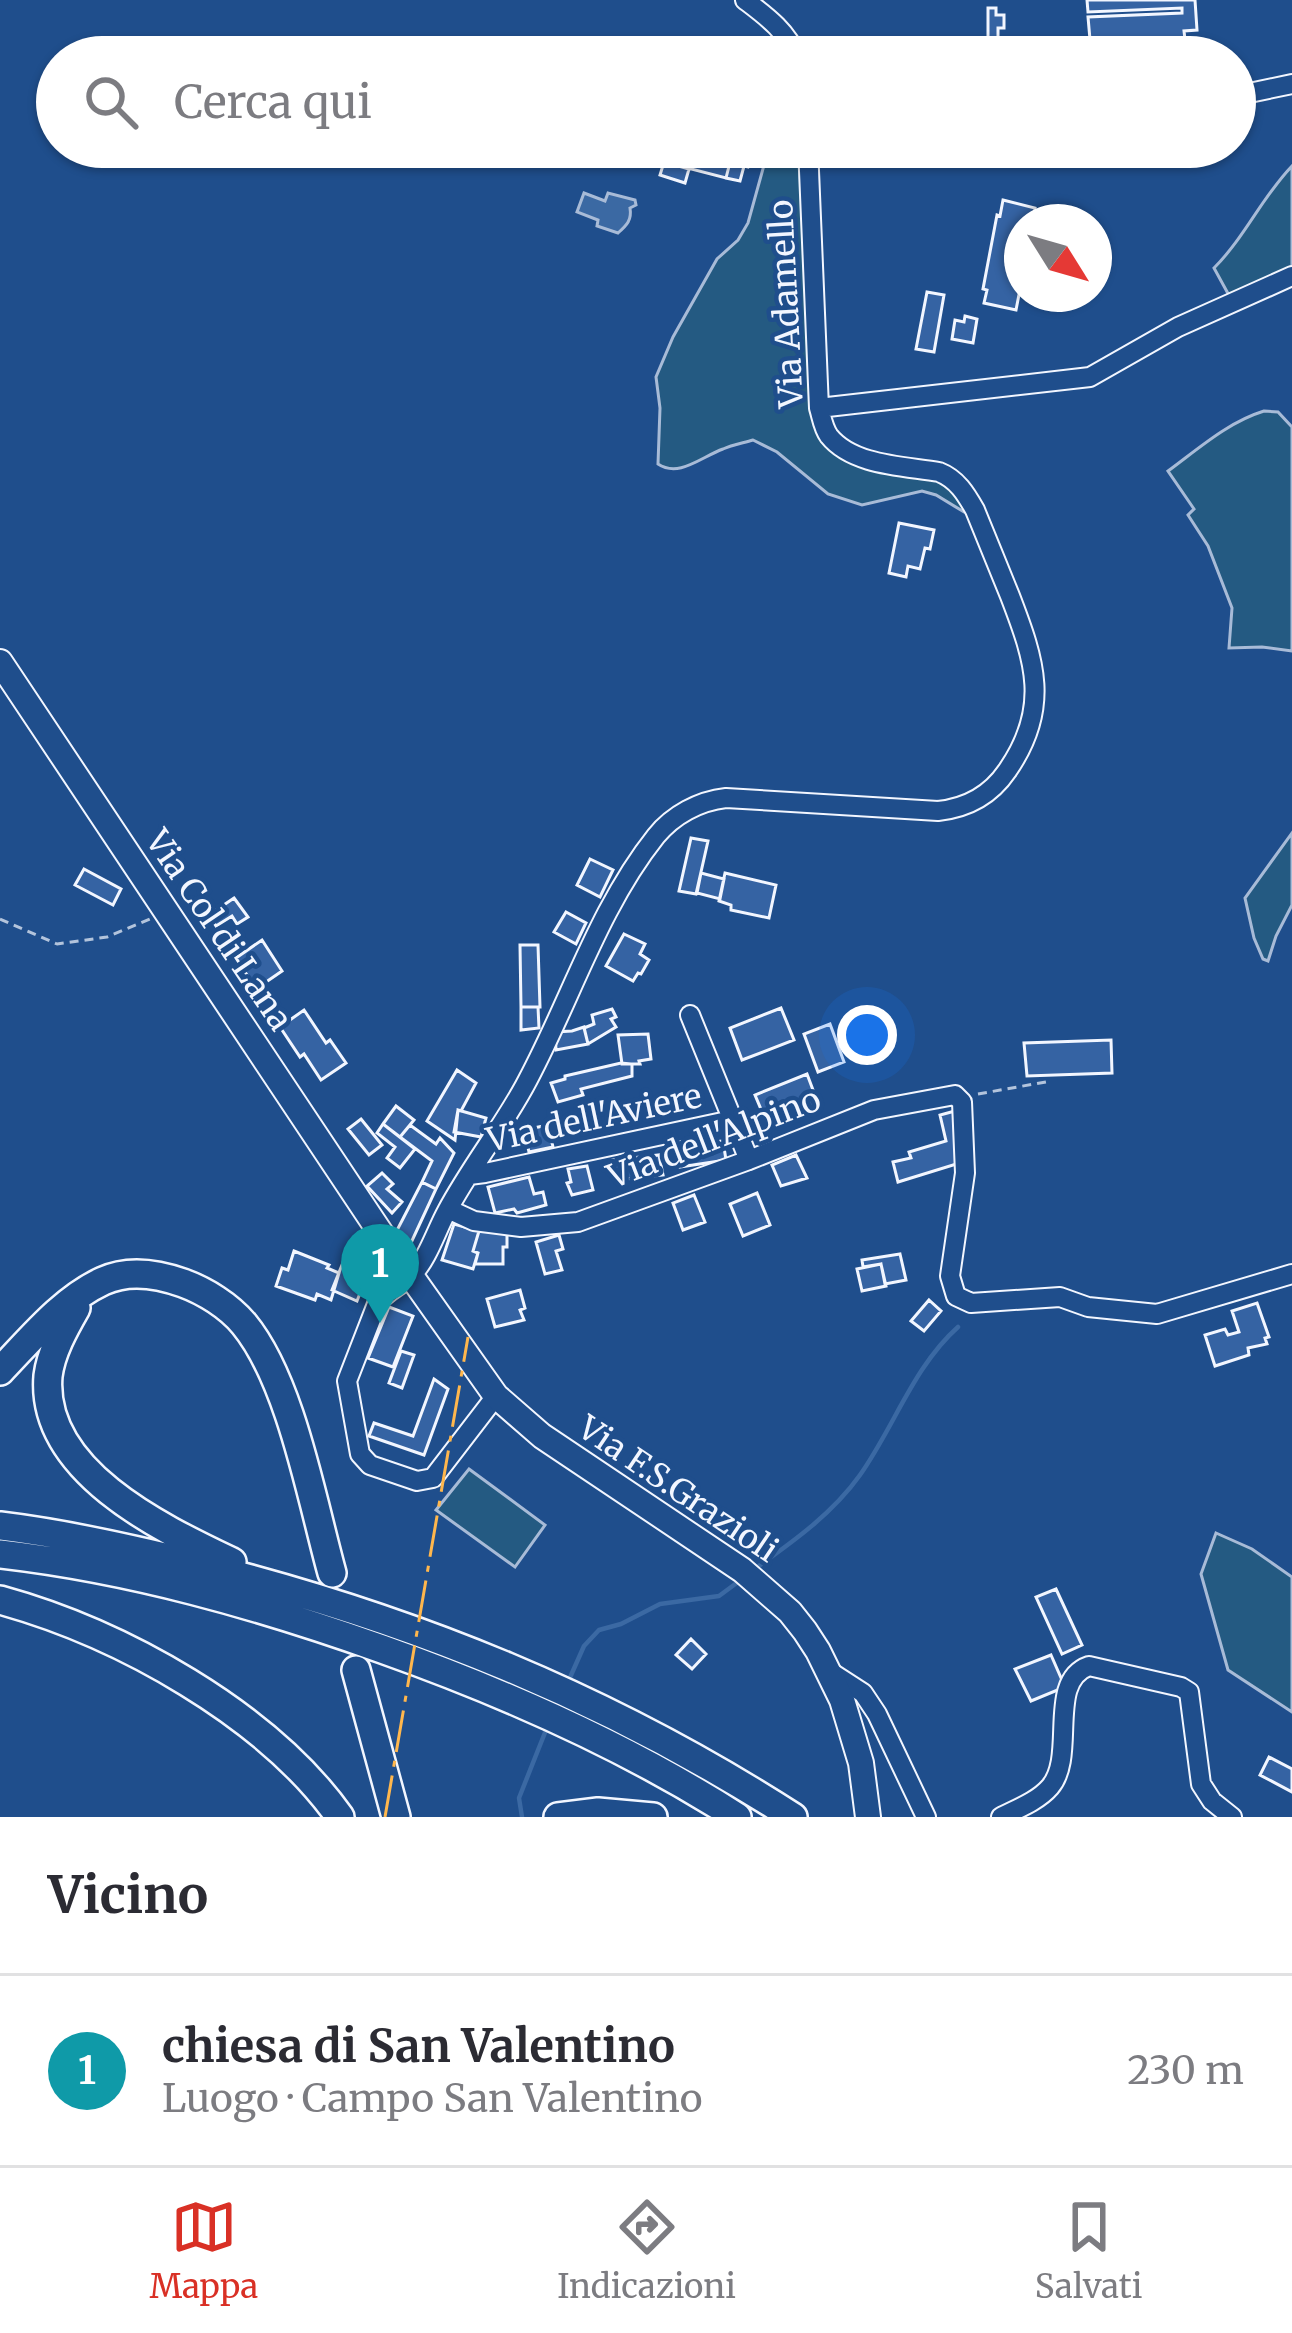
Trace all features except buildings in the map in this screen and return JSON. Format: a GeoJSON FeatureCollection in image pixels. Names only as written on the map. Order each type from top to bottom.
{"type":"FeatureCollection","features":[{"type":"Feature","properties":{"kind":"highway"},"geometry":{"type":"LineString","coordinates":[[0,1371],[51,1318],[105,1280],[138,1273],[163,1276],[224,1305],[259,1346],[285,1399],[332,1573]]}},
{"type":"Feature","properties":{"kind":"highway"},"geometry":{"type":"LineString","coordinates":[[84,1294],[59,1338],[48,1375],[50,1406],[67,1447],[104,1485],[151,1521],[287,1588]]}},
{"type":"Feature","properties":{"kind":"highway"},"geometry":{"type":"LineString","coordinates":[[0,1526],[137,1550],[287,1588],[455,1645],[654,1734],[793,1817]]}},
{"type":"Feature","properties":{"kind":"highway"},"geometry":{"type":"LineString","coordinates":[[0,1554],[129,1574],[280,1612],[384,1649],[625,1751],[737,1817]]}},
{"type":"Feature","properties":{"kind":"highway"},"geometry":{"type":"LineString","coordinates":[[0,1600],[130,1650],[200,1690],[279,1749],[340,1817]]}},
{"type":"Feature","properties":{"kind":"highway"},"geometry":{"type":"LineString","coordinates":[[356,1670],[396,1817]]}},
{"type":"Feature","properties":{"kind":"highway"},"geometry":{"type":"LineString","coordinates":[[559,1817],[598,1813],[653,1817]]}},
{"type":"Feature","properties":{"kind":"main road","name":"Via Col di Lana"},"geometry":{"type":"LineString","coordinates":[[0,662],[410,1276]]}},
{"type":"Feature","properties":{"kind":"main road","name":"Via F.S.Grazioli"},"geometry":{"type":"LineString","coordinates":[[410,1276],[496,1396],[542,1436],[718,1552],[766,1589],[805,1630],[829,1670],[851,1728],[868,1817]]}},
{"type":"Feature","properties":{"kind":"street"},"geometry":{"type":"LineString","coordinates":[[745,0],[786,36]]}},
{"type":"Feature","properties":{"kind":"street"},"geometry":{"type":"LineString","coordinates":[[1256,92],[1292,84]]}},
{"type":"Feature","properties":{"kind":"street","name":"Via Adamello"},"geometry":{"type":"LineString","coordinates":[[496,1396],[434,1478],[418,1481],[370,1465],[361,1457],[346,1388],[376,1304],[410,1276],[524,1087],[559,1010],[654,838],[679,815],[712,799],[938,812],[960,809],[1002,778],[1016,758],[1033,709],[1034,662],[976,510],[951,477],[869,459],[845,450],[829,435],[819,408],[809,168]]}},
{"type":"Feature","properties":{"kind":"street"},"geometry":{"type":"LineString","coordinates":[[819,408],[1090,377],[1178,327],[1292,276]]}},
{"type":"Feature","properties":{"kind":"street","name":"Via dell'Aviere"},"geometry":{"type":"LineString","coordinates":[[690,1015],[749,1160]]}},
{"type":"Feature","properties":{"kind":"street"},"geometry":{"type":"LineString","coordinates":[[958,1097],[965,1173],[950,1276],[956,1296],[971,1303],[1060,1297],[1088,1307],[1157,1314],[1292,1274]]}},
{"type":"Feature","properties":{"kind":"street","name":"Via dell'Alpino"},"geometry":{"type":"LineString","coordinates":[[448,1209],[474,1222],[521,1227],[578,1222],[874,1110],[958,1097]]}},
{"type":"Feature","properties":{"kind":"street","name":"Via dell'Aviere"},"geometry":{"type":"LineString","coordinates":[[469,1174],[732,1120]]}},
{"type":"Feature","properties":{"kind":"street"},"geometry":{"type":"LineString","coordinates":[[1001,1817],[1040,1797],[1054,1783],[1068,1685],[1076,1672],[1089,1666],[1189,1692],[1201,1784],[1212,1801],[1232,1817]]}},
{"type":"Feature","properties":{"kind":"street"},"geometry":{"type":"LineString","coordinates":[[829,1670],[857,1688],[877,1714],[926,1817]]}},
{"type":"Feature","properties":{"kind":"path"},"geometry":{"type":"LineString","coordinates":[[0,919],[57,944],[107,937],[168,912]]}},
{"type":"Feature","properties":{"kind":"path"},"geometry":{"type":"LineString","coordinates":[[958,1097],[1051,1082]]}},
{"type":"Feature","properties":{"kind":"shaded area"},"geometry":{"type":"Polygon","coordinates":[[[1292,166],[1292,284],[1231,299],[1214,268],[1292,166]]]}},
{"type":"Feature","properties":{"kind":"shaded area"},"geometry":{"type":"Polygon","coordinates":[[[763,168],[811,168],[818,316],[832,439],[937,474],[975,509],[964,512],[922,491],[862,505],[828,494],[777,452],[753,440],[682,468],[658,464],[656,377],[717,259],[748,223],[763,168]]]}},
{"type":"Feature","properties":{"kind":"shaded area"},"geometry":{"type":"Polygon","coordinates":[[[584,193],[605,201],[608,193],[635,200],[636,205],[618,233],[577,212],[584,193]]]}},
{"type":"Feature","properties":{"kind":"shaded area"},"geometry":{"type":"Polygon","coordinates":[[[1264,411],[1278,412],[1292,427],[1292,651],[1229,648],[1232,608],[1208,546],[1188,515],[1194,509],[1168,471],[1226,429],[1264,411]]]}},
{"type":"Feature","properties":{"kind":"shaded area"},"geometry":{"type":"Polygon","coordinates":[[[1292,833],[1292,905],[1268,961],[1254,938],[1245,898],[1292,833]]]}},
{"type":"Feature","properties":{"kind":"shaded area"},"geometry":{"type":"Polygon","coordinates":[[[469,1469],[545,1525],[515,1567],[436,1510],[469,1469]]]}},
{"type":"Feature","properties":{"kind":"shaded area"},"geometry":{"type":"Polygon","coordinates":[[[1216,1533],[1252,1549],[1292,1577],[1292,1712],[1228,1670],[1201,1574],[1216,1533]]]}},
{"type":"Feature","properties":{"kind":"waterway"},"geometry":{"type":"LineString","coordinates":[[756,1568],[812,1526],[849,1489],[929,1360],[958,1327]]}},
{"type":"Feature","properties":{"kind":"waterway"},"geometry":{"type":"LineString","coordinates":[[568,1682],[584,1646],[599,1630],[660,1604],[719,1596],[742,1579]]}},
{"type":"Feature","properties":{"kind":"waterway"},"geometry":{"type":"LineString","coordinates":[[522,1817],[519,1798],[548,1725]]}},
{"type":"Feature","properties":{"kind":"power"},"geometry":{"type":"LineString","coordinates":[[385,1817],[468,1337]]}},
{"type":"Feature","properties":{"kind":"place","name":"chiesa di San Valentino"},"geometry":{"type":"Point","coordinates":[380,1323]}}]}
